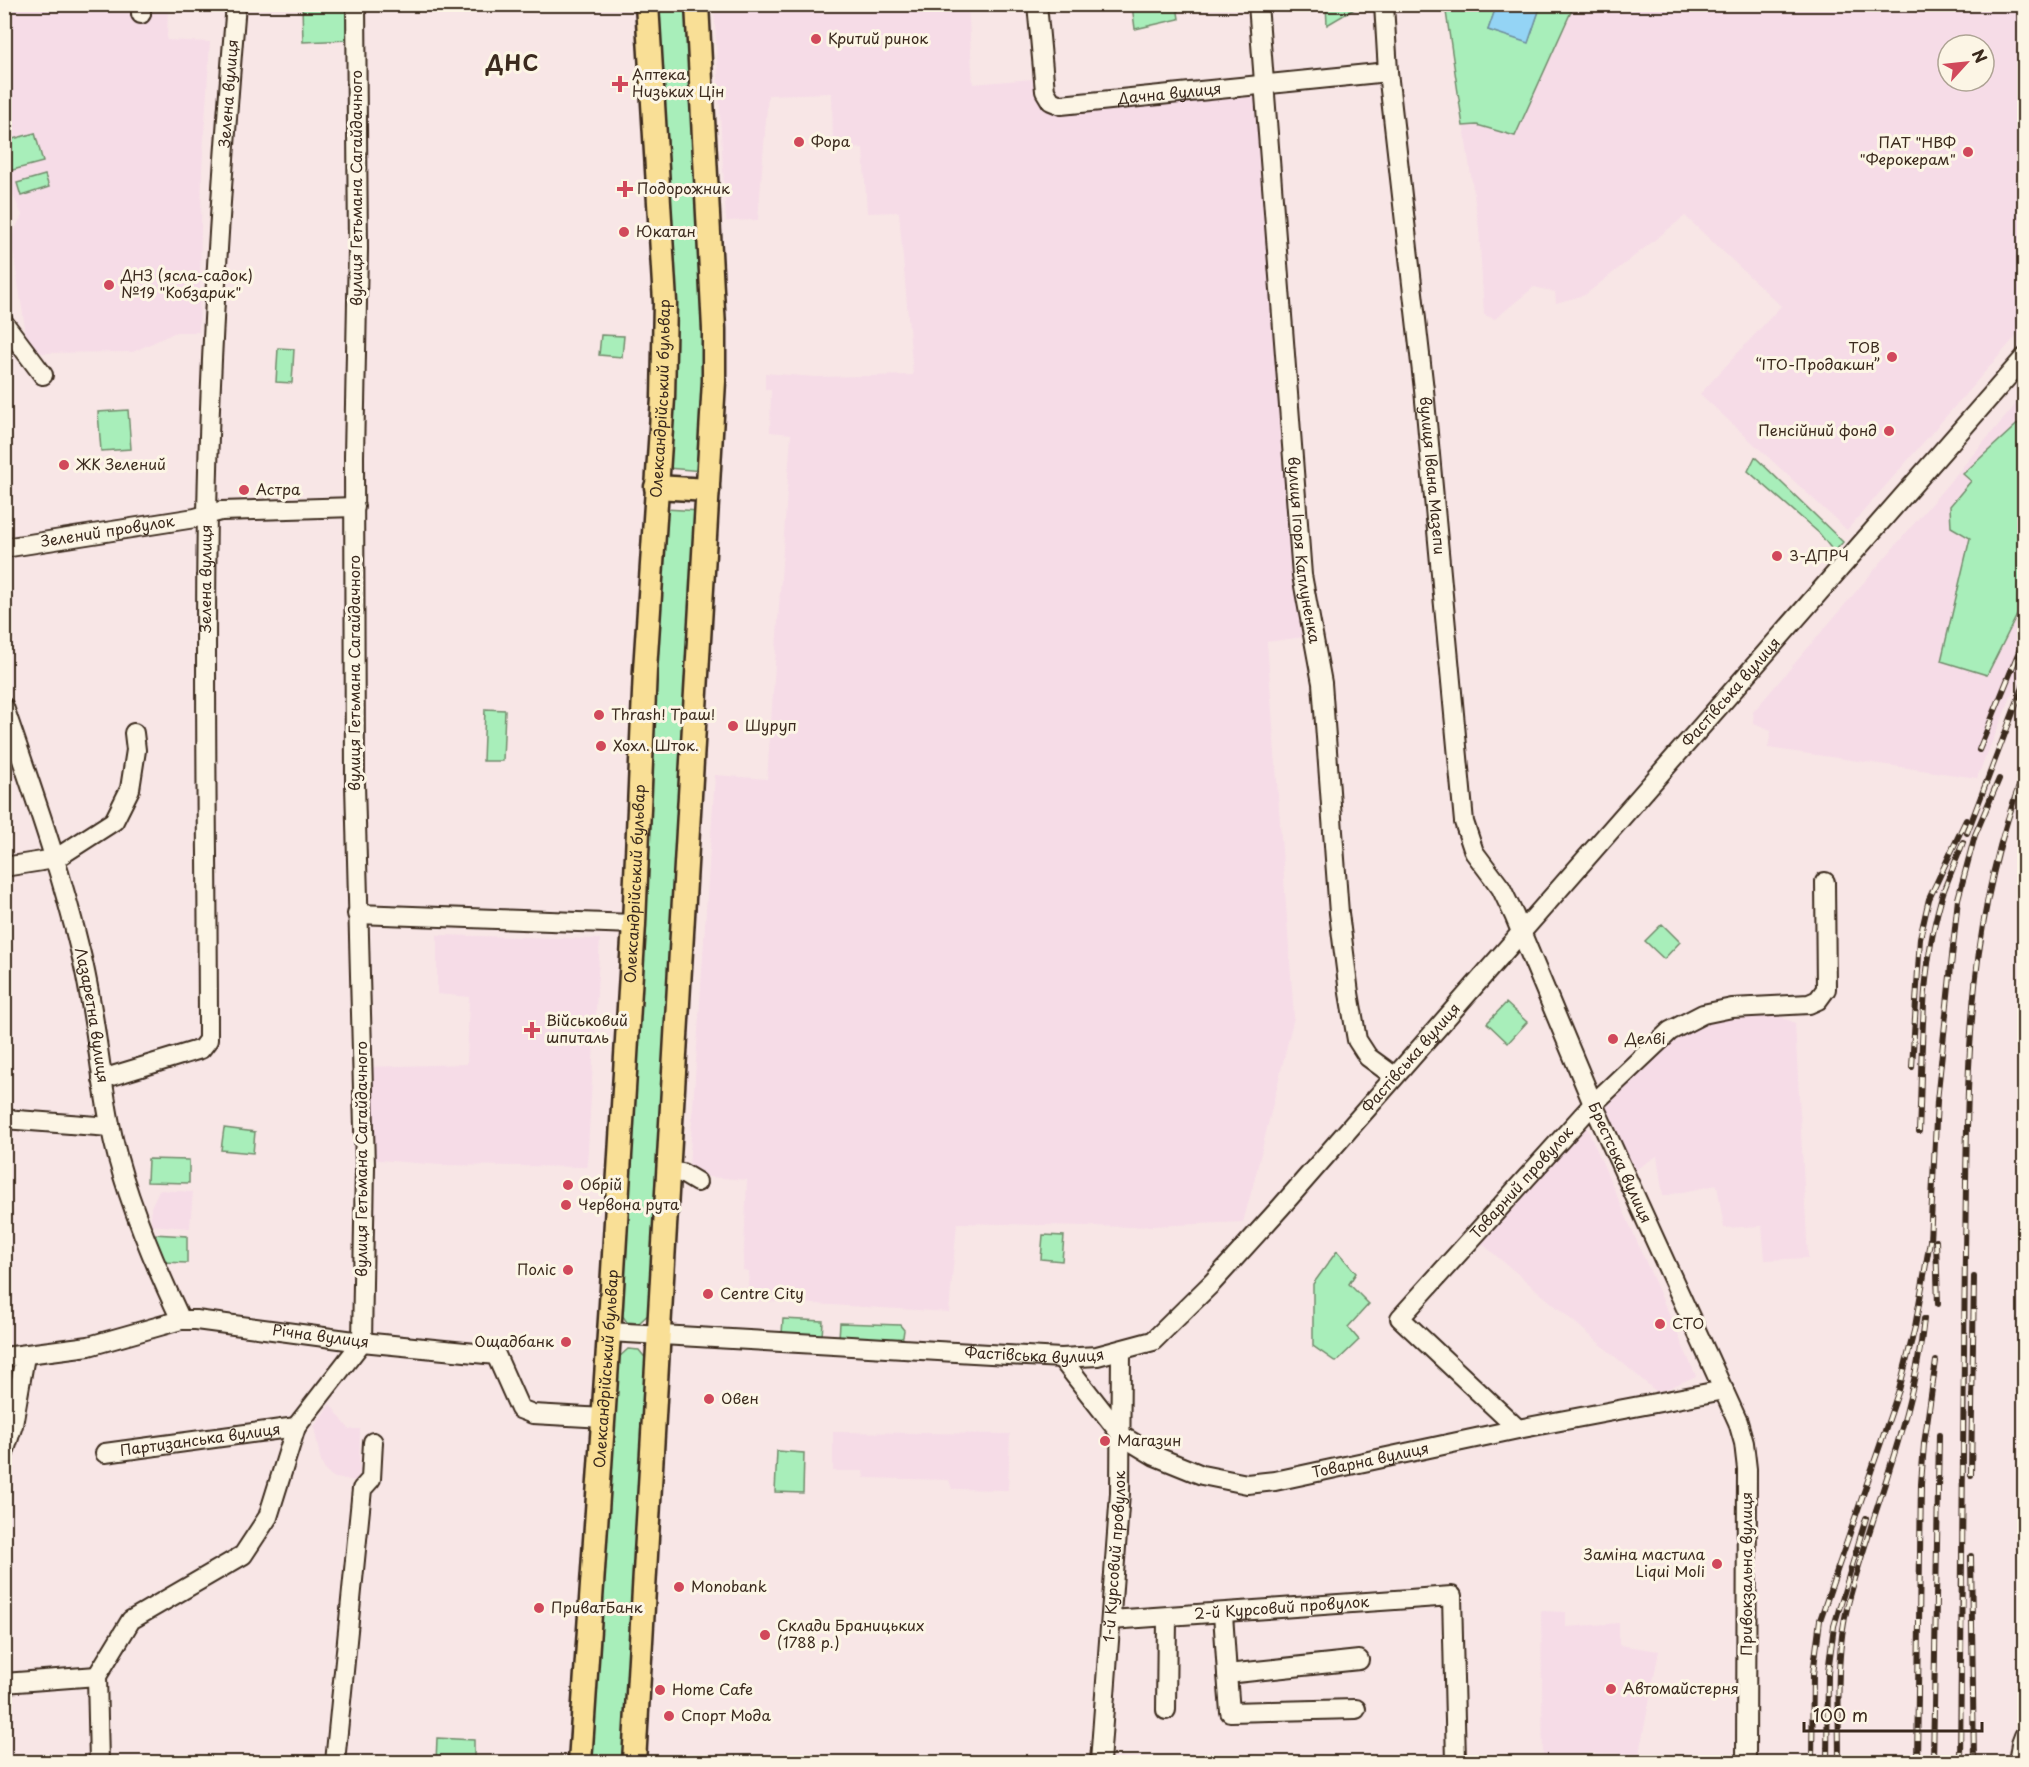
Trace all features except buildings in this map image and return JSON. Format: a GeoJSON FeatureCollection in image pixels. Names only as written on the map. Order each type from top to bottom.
{"type":"FeatureCollection","features":[{"type":"Feature","properties":{"kind":"main road","name":"Олександрійський бульвар"},"geometry":{"type":"LineString","coordinates":[[580,1762],[604,1418],[634,924],[656,487],[663,398],[665,302],[647,4]]}},
{"type":"Feature","properties":{"kind":"main road"},"geometry":{"type":"LineString","coordinates":[[634,1762],[708,490],[714,328],[697,4]]}},
{"type":"Feature","properties":{"kind":"main road"},"geometry":{"type":"LineString","coordinates":[[656,487],[708,490]]}},
{"type":"Feature","properties":{"kind":"street","name":"Зелена вулиця"},"geometry":{"type":"LineString","coordinates":[[102,1079],[201,1049],[208,1040],[207,514],[214,334],[236,4]]}},
{"type":"Feature","properties":{"kind":"street","name":"вулиця Гетьмана Сагайдачного"},"geometry":{"type":"LineString","coordinates":[[356,4],[357,914],[365,1166],[362,1342]]}},
{"type":"Feature","properties":{"kind":"street","name":"Дачна вулиця"},"geometry":{"type":"LineString","coordinates":[[1037,4],[1043,78],[1051,102],[1061,105],[1388,72]]}},
{"type":"Feature","properties":{"kind":"street","name":"вулиця Ігоря Каплуненка"},"geometry":{"type":"LineString","coordinates":[[1258,4],[1302,575],[1322,683],[1339,913],[1349,993],[1357,1040],[1368,1057],[1394,1076]]}},
{"type":"Feature","properties":{"kind":"street","name":"вулиця Івана Мазепи"},"geometry":{"type":"LineString","coordinates":[[1384,4],[1388,72],[1424,390],[1464,822],[1474,852],[1501,888],[1522,933]]}},
{"type":"Feature","properties":{"kind":"street"},"geometry":{"type":"LineString","coordinates":[[4,323],[43,375]]}},
{"type":"Feature","properties":{"kind":"street","name":"Фастівська вулиця"},"geometry":{"type":"LineString","coordinates":[[609,1332],[1061,1358],[1097,1356],[1153,1341],[1179,1318],[1280,1208],[2025,358]]}},
{"type":"Feature","properties":{"kind":"street","name":"Зелений провулок"},"geometry":{"type":"LineString","coordinates":[[4,548],[221,511],[355,507]]}},
{"type":"Feature","properties":{"kind":"street","name":"Лазаретна вулиця"},"geometry":{"type":"LineString","coordinates":[[4,707],[55,860],[82,956],[110,1127],[127,1186],[158,1269],[181,1320]]}},
{"type":"Feature","properties":{"kind":"street"},"geometry":{"type":"LineString","coordinates":[[4,867],[55,860],[114,821],[130,789],[136,750],[134,732]]}},
{"type":"Feature","properties":{"kind":"street","name":"Товарний провулок"},"geometry":{"type":"LineString","coordinates":[[1518,1429],[1400,1318],[1593,1104],[1670,1031],[1703,1014],[1732,1008],[1809,1005],[1818,1000],[1826,989],[1825,882]]}},
{"type":"Feature","properties":{"kind":"street"},"geometry":{"type":"LineString","coordinates":[[357,914],[634,924]]}},
{"type":"Feature","properties":{"kind":"street","name":"Брестська вулиця"},"geometry":{"type":"LineString","coordinates":[[1522,933],[1593,1104],[1724,1390]]}},
{"type":"Feature","properties":{"kind":"street"},"geometry":{"type":"LineString","coordinates":[[4,1119],[110,1127]]}},
{"type":"Feature","properties":{"kind":"street"},"geometry":{"type":"LineString","coordinates":[[667,1172],[682,1173],[697,1182]]}},
{"type":"Feature","properties":{"kind":"street","name":"Річна вулиця"},"geometry":{"type":"LineString","coordinates":[[4,1357],[89,1346],[181,1320],[362,1342],[496,1355],[520,1409],[533,1414],[604,1418]]}},
{"type":"Feature","properties":{"kind":"street","name":"Партизанська вулиця"},"geometry":{"type":"LineString","coordinates":[[97,1676],[131,1620],[243,1555],[268,1518],[296,1427],[362,1342]]}},
{"type":"Feature","properties":{"kind":"street","name":"1-й Курсовий провулок"},"geometry":{"type":"LineString","coordinates":[[1100,1762],[1122,1436],[1121,1350]]}},
{"type":"Feature","properties":{"kind":"street"},"geometry":{"type":"LineString","coordinates":[[4,1453],[13,1425],[25,1356]]}},
{"type":"Feature","properties":{"kind":"street","name":"Товарна вулиця"},"geometry":{"type":"LineString","coordinates":[[1061,1358],[1122,1436],[1155,1456],[1202,1475],[1247,1484],[1275,1481],[1518,1429],[1724,1390]]}},
{"type":"Feature","properties":{"kind":"street","name":"Привокзальна вулиця"},"geometry":{"type":"LineString","coordinates":[[1724,1390],[1744,1443],[1747,1468],[1746,1762]]}},
{"type":"Feature","properties":{"kind":"street","name":"Партизанська вулиця"},"geometry":{"type":"LineString","coordinates":[[105,1453],[296,1427]]}},
{"type":"Feature","properties":{"kind":"street"},"geometry":{"type":"LineString","coordinates":[[335,1762],[362,1489],[371,1479],[373,1442]]}},
{"type":"Feature","properties":{"kind":"street","name":"2-й Курсовий провулок"},"geometry":{"type":"LineString","coordinates":[[1111,1620],[1167,1618],[1452,1596],[1456,1762]]}},
{"type":"Feature","properties":{"kind":"street"},"geometry":{"type":"LineString","coordinates":[[1222,1614],[1230,1712],[1356,1709]]}},
{"type":"Feature","properties":{"kind":"street"},"geometry":{"type":"LineString","coordinates":[[1166,1710],[1167,1618]]}},
{"type":"Feature","properties":{"kind":"street"},"geometry":{"type":"LineString","coordinates":[[1227,1674],[1359,1659]]}},
{"type":"Feature","properties":{"kind":"street"},"geometry":{"type":"LineString","coordinates":[[4,1683],[97,1676],[99,1762]]}},
{"type":"Feature","properties":{"kind":"street"},"geometry":{"type":"LineString","coordinates":[[2018,1762],[2020,1744],[2025,1736]]}},
{"type":"Feature","properties":{"kind":"shaded area"},"geometry":{"type":"Polygon","coordinates":[[[5,5],[168,5],[167,40],[210,42],[202,171],[199,332],[176,332],[133,352],[29,353],[11,238],[22,215],[11,190],[5,191],[5,5]]]}},
{"type":"Feature","properties":{"kind":"shaded area"},"geometry":{"type":"Polygon","coordinates":[[[714,5],[968,5],[973,84],[1043,78],[1051,101],[1266,86],[1311,636],[1267,642],[1294,1017],[1254,1182],[1243,1222],[1131,1227],[957,1223],[949,1312],[747,1300],[749,1271],[743,1270],[747,1180],[709,1177],[689,1166],[715,775],[767,779],[791,434],[770,432],[771,390],[765,389],[765,373],[815,377],[913,375],[899,212],[867,213],[863,148],[833,150],[832,93],[768,95],[758,220],[726,221],[714,5]]]}},
{"type":"Feature","properties":{"kind":"shaded area"},"geometry":{"type":"Polygon","coordinates":[[[1445,5],[2024,5],[2024,327],[1847,530],[1700,394],[1781,306],[1685,216],[1585,295],[1556,303],[1555,292],[1534,287],[1495,319],[1484,315],[1479,228],[1445,5]]]}},
{"type":"Feature","properties":{"kind":"shaded area"},"geometry":{"type":"Polygon","coordinates":[[[2024,395],[2024,666],[1977,778],[1768,748],[1771,731],[1754,724],[1753,712],[2024,395]]]}},
{"type":"Feature","properties":{"kind":"shaded area","name":"Військовий шпиталь"},"geometry":{"type":"Polygon","coordinates":[[[437,935],[600,939],[587,1167],[440,1165],[367,1159],[364,1067],[467,1064],[469,997],[437,994],[437,935]]]}},
{"type":"Feature","properties":{"kind":"shaded area"},"geometry":{"type":"Polygon","coordinates":[[[1769,1012],[1795,1023],[1808,1258],[1765,1260],[1762,1226],[1724,1228],[1717,1185],[1663,1196],[1657,1156],[1635,1170],[1604,1103],[1671,1039],[1698,1022],[1769,1012]]]}},
{"type":"Feature","properties":{"kind":"shaded area"},"geometry":{"type":"Polygon","coordinates":[[[1585,1123],[1696,1376],[1658,1393],[1480,1242],[1585,1123]]]}},
{"type":"Feature","properties":{"kind":"shaded area"},"geometry":{"type":"Polygon","coordinates":[[[159,1190],[193,1192],[190,1228],[151,1225],[151,1207],[159,1190]]]}},
{"type":"Feature","properties":{"kind":"shaded area"},"geometry":{"type":"Polygon","coordinates":[[[330,1404],[349,1429],[360,1429],[359,1481],[335,1478],[326,1472],[321,1462],[314,1427],[330,1404]]]}},
{"type":"Feature","properties":{"kind":"shaded area"},"geometry":{"type":"Polygon","coordinates":[[[833,1432],[1010,1434],[1008,1490],[952,1489],[949,1480],[864,1478],[863,1471],[833,1471],[833,1432]]]}},
{"type":"Feature","properties":{"kind":"shaded area"},"geometry":{"type":"Polygon","coordinates":[[[1541,1611],[1566,1612],[1566,1627],[1619,1623],[1619,1645],[1659,1651],[1639,1754],[1586,1753],[1585,1762],[1543,1762],[1541,1611]]]}},
{"type":"Feature","properties":{"kind":"green space"},"geometry":{"type":"Polygon","coordinates":[[[1326,4],[1361,4],[1361,5],[1327,25],[1326,4]]]}},
{"type":"Feature","properties":{"kind":"green space"},"geometry":{"type":"Polygon","coordinates":[[[302,5],[348,5],[349,40],[303,42],[302,5]]]}},
{"type":"Feature","properties":{"kind":"green space"},"geometry":{"type":"Polygon","coordinates":[[[654,5],[689,5],[707,327],[703,471],[667,468],[654,5]]]}},
{"type":"Feature","properties":{"kind":"green space"},"geometry":{"type":"Polygon","coordinates":[[[1132,5],[1177,5],[1179,19],[1135,29],[1132,5]]]}},
{"type":"Feature","properties":{"kind":"green space"},"geometry":{"type":"Polygon","coordinates":[[[1445,5],[1497,5],[1488,30],[1528,42],[1541,5],[1574,5],[1515,136],[1477,125],[1463,126],[1445,5]]]}},
{"type":"Feature","properties":{"kind":"green space"},"geometry":{"type":"Polygon","coordinates":[[[35,133],[43,162],[5,172],[5,141],[35,133]]]}},
{"type":"Feature","properties":{"kind":"green space"},"geometry":{"type":"Polygon","coordinates":[[[45,175],[49,187],[21,196],[17,183],[45,175]]]}},
{"type":"Feature","properties":{"kind":"green space"},"geometry":{"type":"Polygon","coordinates":[[[601,335],[624,336],[622,357],[599,355],[601,335]]]}},
{"type":"Feature","properties":{"kind":"green space"},"geometry":{"type":"Polygon","coordinates":[[[278,348],[294,349],[292,383],[276,382],[278,348]]]}},
{"type":"Feature","properties":{"kind":"green space"},"geometry":{"type":"Polygon","coordinates":[[[128,410],[131,449],[101,451],[98,412],[128,410]]]}},
{"type":"Feature","properties":{"kind":"green space"},"geometry":{"type":"Polygon","coordinates":[[[2024,418],[2024,601],[1987,675],[1941,661],[1970,538],[1951,527],[1950,506],[1971,481],[1963,474],[2024,418]]]}},
{"type":"Feature","properties":{"kind":"green space"},"geometry":{"type":"Polygon","coordinates":[[[1755,457],[1843,542],[1834,552],[1819,533],[1748,471],[1755,457]]]}},
{"type":"Feature","properties":{"kind":"green space"},"geometry":{"type":"Polygon","coordinates":[[[664,509],[701,511],[651,1312],[639,1323],[627,1322],[619,1311],[664,509]]]}},
{"type":"Feature","properties":{"kind":"green space"},"geometry":{"type":"Polygon","coordinates":[[[485,709],[505,710],[503,761],[483,761],[485,709]]]}},
{"type":"Feature","properties":{"kind":"green space"},"geometry":{"type":"Polygon","coordinates":[[[1662,924],[1680,942],[1664,959],[1645,941],[1662,924]]]}},
{"type":"Feature","properties":{"kind":"green space"},"geometry":{"type":"Polygon","coordinates":[[[1506,1003],[1527,1022],[1508,1043],[1487,1023],[1506,1003]]]}},
{"type":"Feature","properties":{"kind":"green space"},"geometry":{"type":"Polygon","coordinates":[[[224,1128],[255,1132],[253,1153],[221,1150],[224,1128]]]}},
{"type":"Feature","properties":{"kind":"green space"},"geometry":{"type":"Polygon","coordinates":[[[148,1159],[189,1160],[189,1183],[147,1182],[148,1159]]]}},
{"type":"Feature","properties":{"kind":"green space"},"geometry":{"type":"Polygon","coordinates":[[[153,1234],[187,1236],[187,1263],[162,1262],[153,1234]]]}},
{"type":"Feature","properties":{"kind":"green space"},"geometry":{"type":"Polygon","coordinates":[[[1043,1235],[1064,1236],[1062,1261],[1041,1259],[1043,1235]]]}},
{"type":"Feature","properties":{"kind":"green space"},"geometry":{"type":"Polygon","coordinates":[[[1337,1251],[1356,1273],[1349,1284],[1369,1304],[1348,1327],[1359,1340],[1336,1362],[1313,1346],[1313,1284],[1337,1251]]]}},
{"type":"Feature","properties":{"kind":"green space"},"geometry":{"type":"Polygon","coordinates":[[[783,1319],[823,1321],[822,1337],[782,1334],[783,1319]]]}},
{"type":"Feature","properties":{"kind":"green space"},"geometry":{"type":"Polygon","coordinates":[[[840,1323],[900,1325],[904,1330],[903,1337],[899,1340],[839,1338],[840,1323]]]}},
{"type":"Feature","properties":{"kind":"green space"},"geometry":{"type":"Polygon","coordinates":[[[628,1349],[639,1350],[647,1360],[624,1762],[589,1762],[618,1358],[628,1349]]]}},
{"type":"Feature","properties":{"kind":"green space"},"geometry":{"type":"Polygon","coordinates":[[[777,1451],[804,1453],[803,1493],[775,1492],[777,1451]]]}},
{"type":"Feature","properties":{"kind":"green space"},"geometry":{"type":"Polygon","coordinates":[[[437,1738],[474,1740],[474,1762],[436,1762],[437,1738]]]}},
{"type":"Feature","properties":{"kind":"water"},"geometry":{"type":"Polygon","coordinates":[[[1497,4],[1541,5],[1528,43],[1488,30],[1497,4]]]}},
{"type":"Feature","properties":{"kind":"railway"},"geometry":{"type":"LineString","coordinates":[[1979,750],[2024,639]]}},
{"type":"Feature","properties":{"kind":"railway"},"geometry":{"type":"LineString","coordinates":[[1967,833],[2024,684]]}},
{"type":"Feature","properties":{"kind":"railway"},"geometry":{"type":"LineString","coordinates":[[1960,1762],[1969,1069],[1979,949],[1989,890],[2004,831],[2024,773]]}},
{"type":"Feature","properties":{"kind":"railway"},"geometry":{"type":"LineString","coordinates":[[1812,1762],[1813,1674],[1820,1620],[1899,1390],[1915,1327],[1930,1241],[1937,1101],[1958,899],[1975,835],[1999,779]]}},
{"type":"Feature","properties":{"kind":"railway"},"geometry":{"type":"LineString","coordinates":[[1912,1067],[1920,938],[1929,899],[1966,820]]}},
{"type":"Feature","properties":{"kind":"railway"},"geometry":{"type":"LineString","coordinates":[[1919,1131],[1924,1011],[1930,951],[1943,893],[1963,842]]}},
{"type":"Feature","properties":{"kind":"railway"},"geometry":{"type":"LineString","coordinates":[[1936,1241],[1938,1304]]}},
{"type":"Feature","properties":{"kind":"railway"},"geometry":{"type":"LineString","coordinates":[[1971,1475],[1974,1277]]}},
{"type":"Feature","properties":{"kind":"railway"},"geometry":{"type":"LineString","coordinates":[[1839,1762],[1839,1683],[1844,1623],[1858,1568],[1902,1427],[1919,1356],[1924,1319]]}},
{"type":"Feature","properties":{"kind":"railway"},"geometry":{"type":"LineString","coordinates":[[1917,1762],[1921,1484],[1924,1444],[1936,1361]]}},
{"type":"Feature","properties":{"kind":"railway"},"geometry":{"type":"LineString","coordinates":[[1933,1762],[1939,1435]]}},
{"type":"Feature","properties":{"kind":"railway"},"geometry":{"type":"LineString","coordinates":[[1827,1762],[1828,1672],[1834,1626],[1866,1518]]}},
{"type":"Feature","properties":{"kind":"railway"},"geometry":{"type":"LineString","coordinates":[[1971,1556],[1974,1762]]}},
{"type":"Feature","properties":{"kind":"place","name":"Критий ринок"},"geometry":{"type":"Point","coordinates":[816,39]}},
{"type":"Feature","properties":{"kind":"place","name":"Аптека Низьких Цін"},"geometry":{"type":"Point","coordinates":[620,84]}},
{"type":"Feature","properties":{"kind":"place","name":"Фора"},"geometry":{"type":"Point","coordinates":[799,142]}},
{"type":"Feature","properties":{"kind":"place","name":"ПАТ \"НВФ \"Ферокерам\""},"geometry":{"type":"Point","coordinates":[1968,152]}},
{"type":"Feature","properties":{"kind":"place","name":"Подорожник"},"geometry":{"type":"Point","coordinates":[625,189]}},
{"type":"Feature","properties":{"kind":"place","name":"Юкатан"},"geometry":{"type":"Point","coordinates":[624,232]}},
{"type":"Feature","properties":{"kind":"place","name":"ДНЗ (ясла-садок) №19 \"Кобзарик\""},"geometry":{"type":"Point","coordinates":[109,285]}},
{"type":"Feature","properties":{"kind":"place","name":"ТОВ “ІТО-Продакшн”"},"geometry":{"type":"Point","coordinates":[1892,357]}},
{"type":"Feature","properties":{"kind":"place","name":"Пенсійний фонд"},"geometry":{"type":"Point","coordinates":[1889,431]}},
{"type":"Feature","properties":{"kind":"place","name":"ЖК Зелений"},"geometry":{"type":"Point","coordinates":[64,465]}},
{"type":"Feature","properties":{"kind":"place","name":"Астра"},"geometry":{"type":"Point","coordinates":[244,490]}},
{"type":"Feature","properties":{"kind":"place","name":"3-ДПРЧ"},"geometry":{"type":"Point","coordinates":[1777,556]}},
{"type":"Feature","properties":{"kind":"place","name":"Thrash! Траш!"},"geometry":{"type":"Point","coordinates":[599,715]}},
{"type":"Feature","properties":{"kind":"place","name":"Шуруп"},"geometry":{"type":"Point","coordinates":[733,726]}},
{"type":"Feature","properties":{"kind":"place","name":"Хохл. Шток."},"geometry":{"type":"Point","coordinates":[601,746]}},
{"type":"Feature","properties":{"kind":"place","name":"Військовий шпиталь"},"geometry":{"type":"Point","coordinates":[532,1030]}},
{"type":"Feature","properties":{"kind":"place","name":"Делві"},"geometry":{"type":"Point","coordinates":[1613,1039]}},
{"type":"Feature","properties":{"kind":"place","name":"Обрій"},"geometry":{"type":"Point","coordinates":[568,1185]}},
{"type":"Feature","properties":{"kind":"place","name":"Червона рута"},"geometry":{"type":"Point","coordinates":[566,1205]}},
{"type":"Feature","properties":{"kind":"place","name":"Поліс"},"geometry":{"type":"Point","coordinates":[568,1270]}},
{"type":"Feature","properties":{"kind":"place","name":"Centre City"},"geometry":{"type":"Point","coordinates":[708,1294]}},
{"type":"Feature","properties":{"kind":"place","name":"СТО"},"geometry":{"type":"Point","coordinates":[1660,1324]}},
{"type":"Feature","properties":{"kind":"place","name":"Ощадбанк"},"geometry":{"type":"Point","coordinates":[566,1342]}},
{"type":"Feature","properties":{"kind":"place","name":"Овен"},"geometry":{"type":"Point","coordinates":[709,1399]}},
{"type":"Feature","properties":{"kind":"place","name":"Магазин"},"geometry":{"type":"Point","coordinates":[1105,1441]}},
{"type":"Feature","properties":{"kind":"place","name":"Заміна мастила Liqui Moli"},"geometry":{"type":"Point","coordinates":[1717,1564]}},
{"type":"Feature","properties":{"kind":"place","name":"Monobank"},"geometry":{"type":"Point","coordinates":[679,1587]}},
{"type":"Feature","properties":{"kind":"place","name":"ПриватБанк"},"geometry":{"type":"Point","coordinates":[539,1608]}},
{"type":"Feature","properties":{"kind":"place","name":"Склади Браницьких (1788 р.)"},"geometry":{"type":"Point","coordinates":[765,1635]}},
{"type":"Feature","properties":{"kind":"place","name":"Автомайстерня"},"geometry":{"type":"Point","coordinates":[1611,1689]}},
{"type":"Feature","properties":{"kind":"place","name":"Home Cafe"},"geometry":{"type":"Point","coordinates":[660,1690]}},
{"type":"Feature","properties":{"kind":"place","name":"Спорт Мода"},"geometry":{"type":"Point","coordinates":[669,1716]}},
{"type":"Feature","properties":{"kind":"district","name":"ДНС"},"geometry":{"type":"Point","coordinates":[513,64]}}]}
